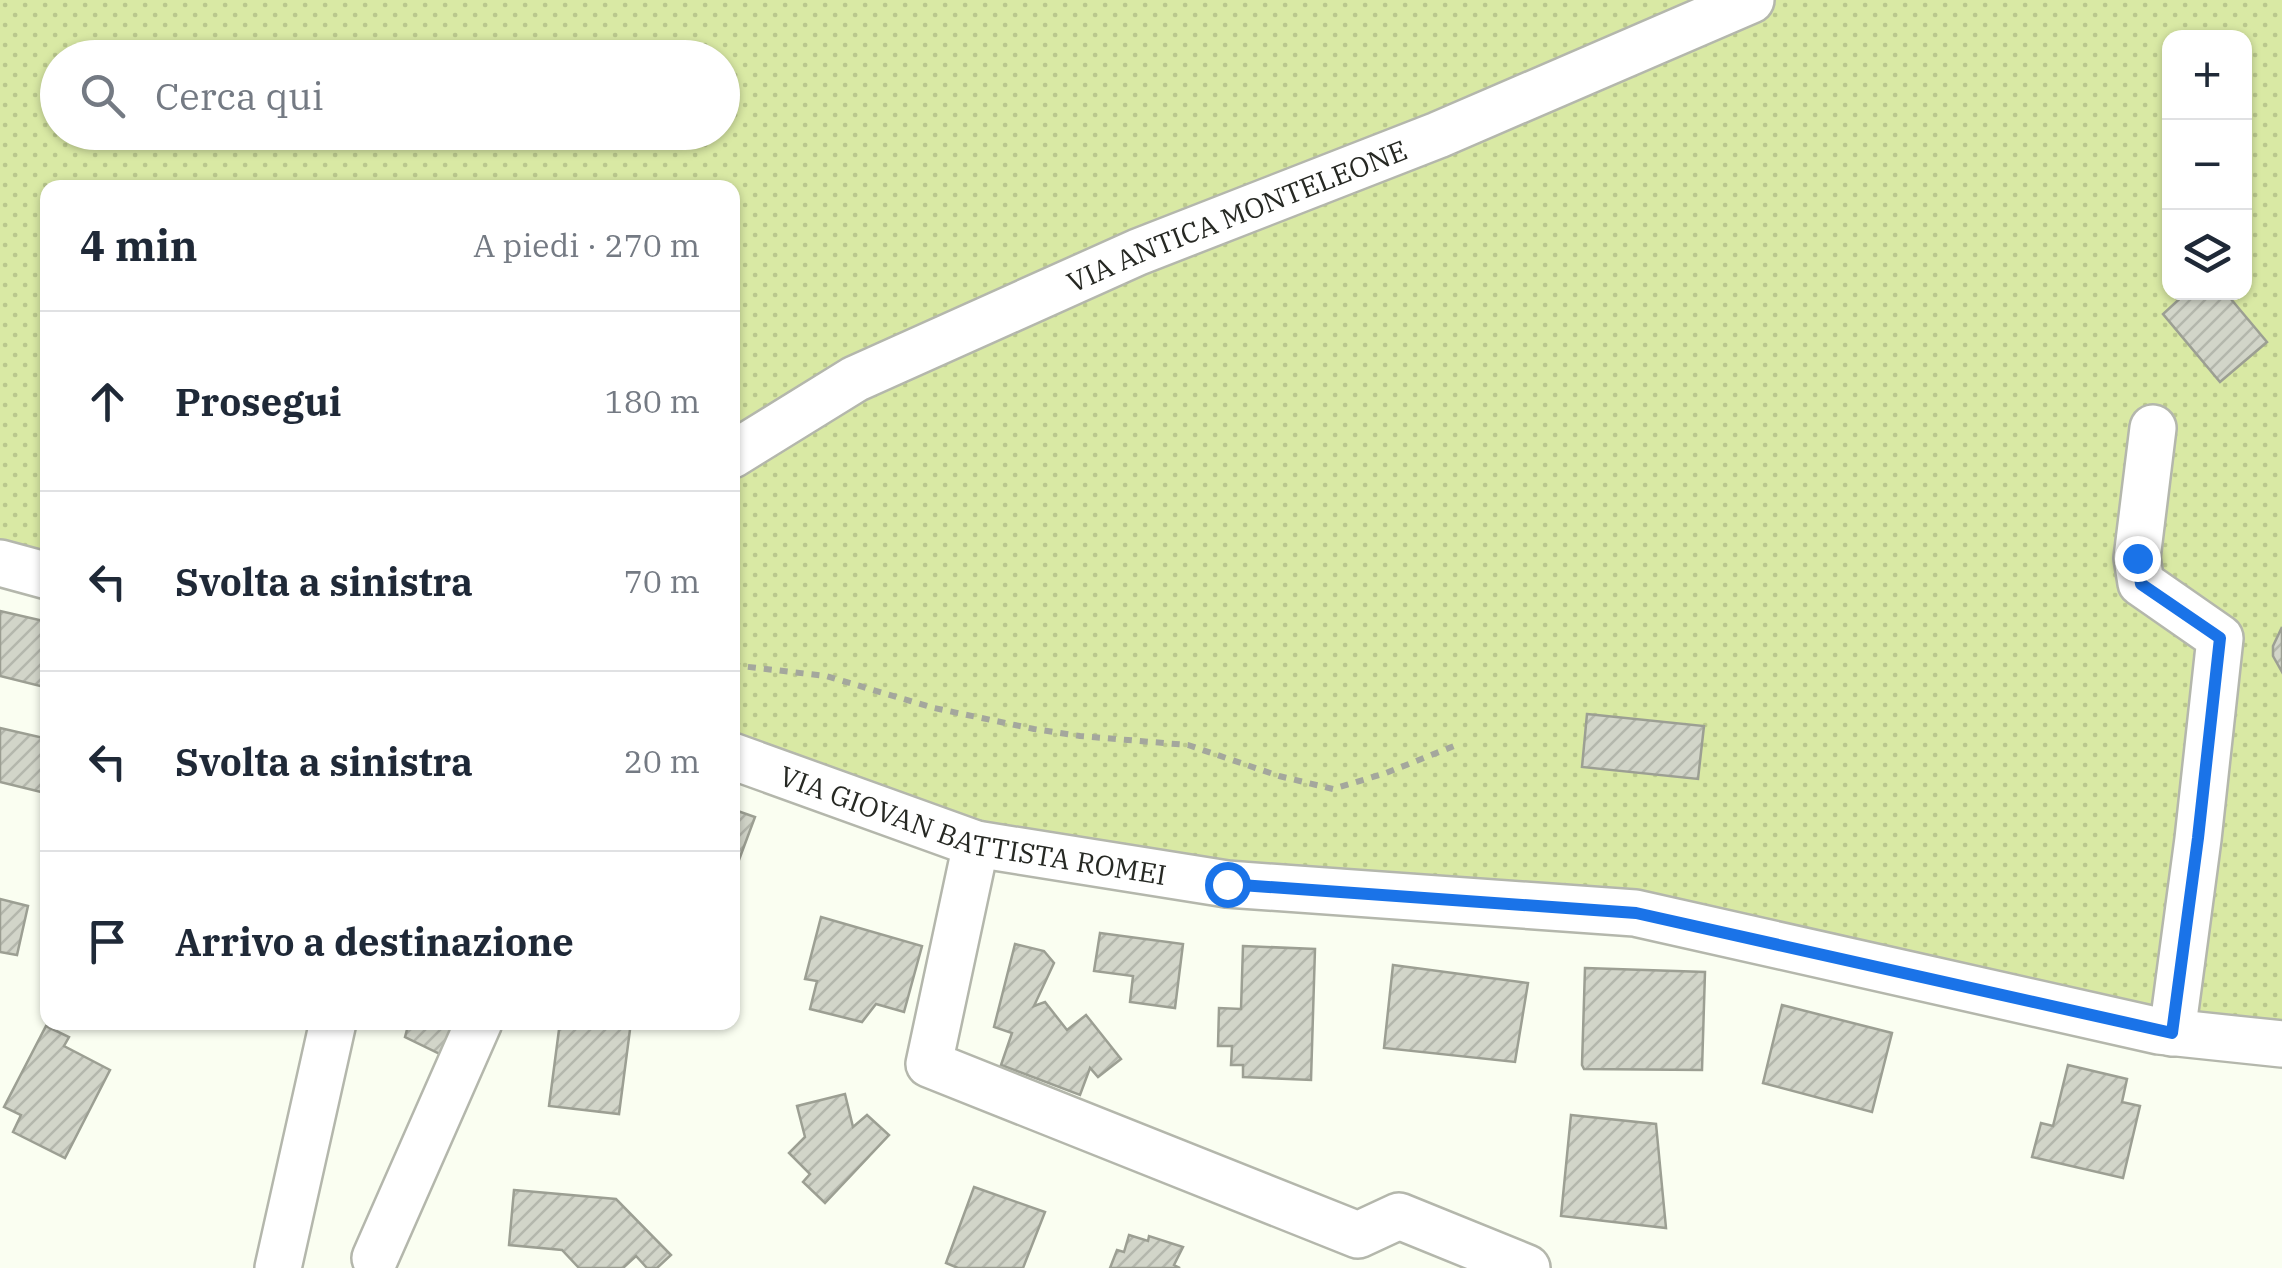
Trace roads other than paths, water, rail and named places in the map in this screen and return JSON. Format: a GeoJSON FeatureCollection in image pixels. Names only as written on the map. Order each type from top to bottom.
{"type":"FeatureCollection","features":[{"type":"Feature","properties":{"kind":"street","name":"VIA ANTICA MONTELEONE"},"geometry":{"type":"LineString","coordinates":[[740,450],[855,380],[1138,252],[1438,135],[1751,0]]}},
{"type":"Feature","properties":{"kind":"street"},"geometry":{"type":"LineString","coordinates":[[2153,428],[2137,558],[2141,584],[2220,638],[2172,1033]]}},
{"type":"Feature","properties":{"kind":"street"},"geometry":{"type":"LineString","coordinates":[[0,563],[40,574]]}},
{"type":"Feature","properties":{"kind":"street","name":"VIA GIOVAN BATTISTA ROMEI"},"geometry":{"type":"LineString","coordinates":[[740,759],[976,844],[1227,884],[1636,913],[2172,1033],[2282,1044]]}},
{"type":"Feature","properties":{"kind":"street"},"geometry":{"type":"LineString","coordinates":[[976,844],[929,1064],[1358,1235],[1399,1216],[1527,1268]]}},
{"type":"Feature","properties":{"kind":"street"},"geometry":{"type":"LineString","coordinates":[[278,1268],[331,1030]]}},
{"type":"Feature","properties":{"kind":"street"},"geometry":{"type":"LineString","coordinates":[[375,1258],[476,1030]]}}]}
